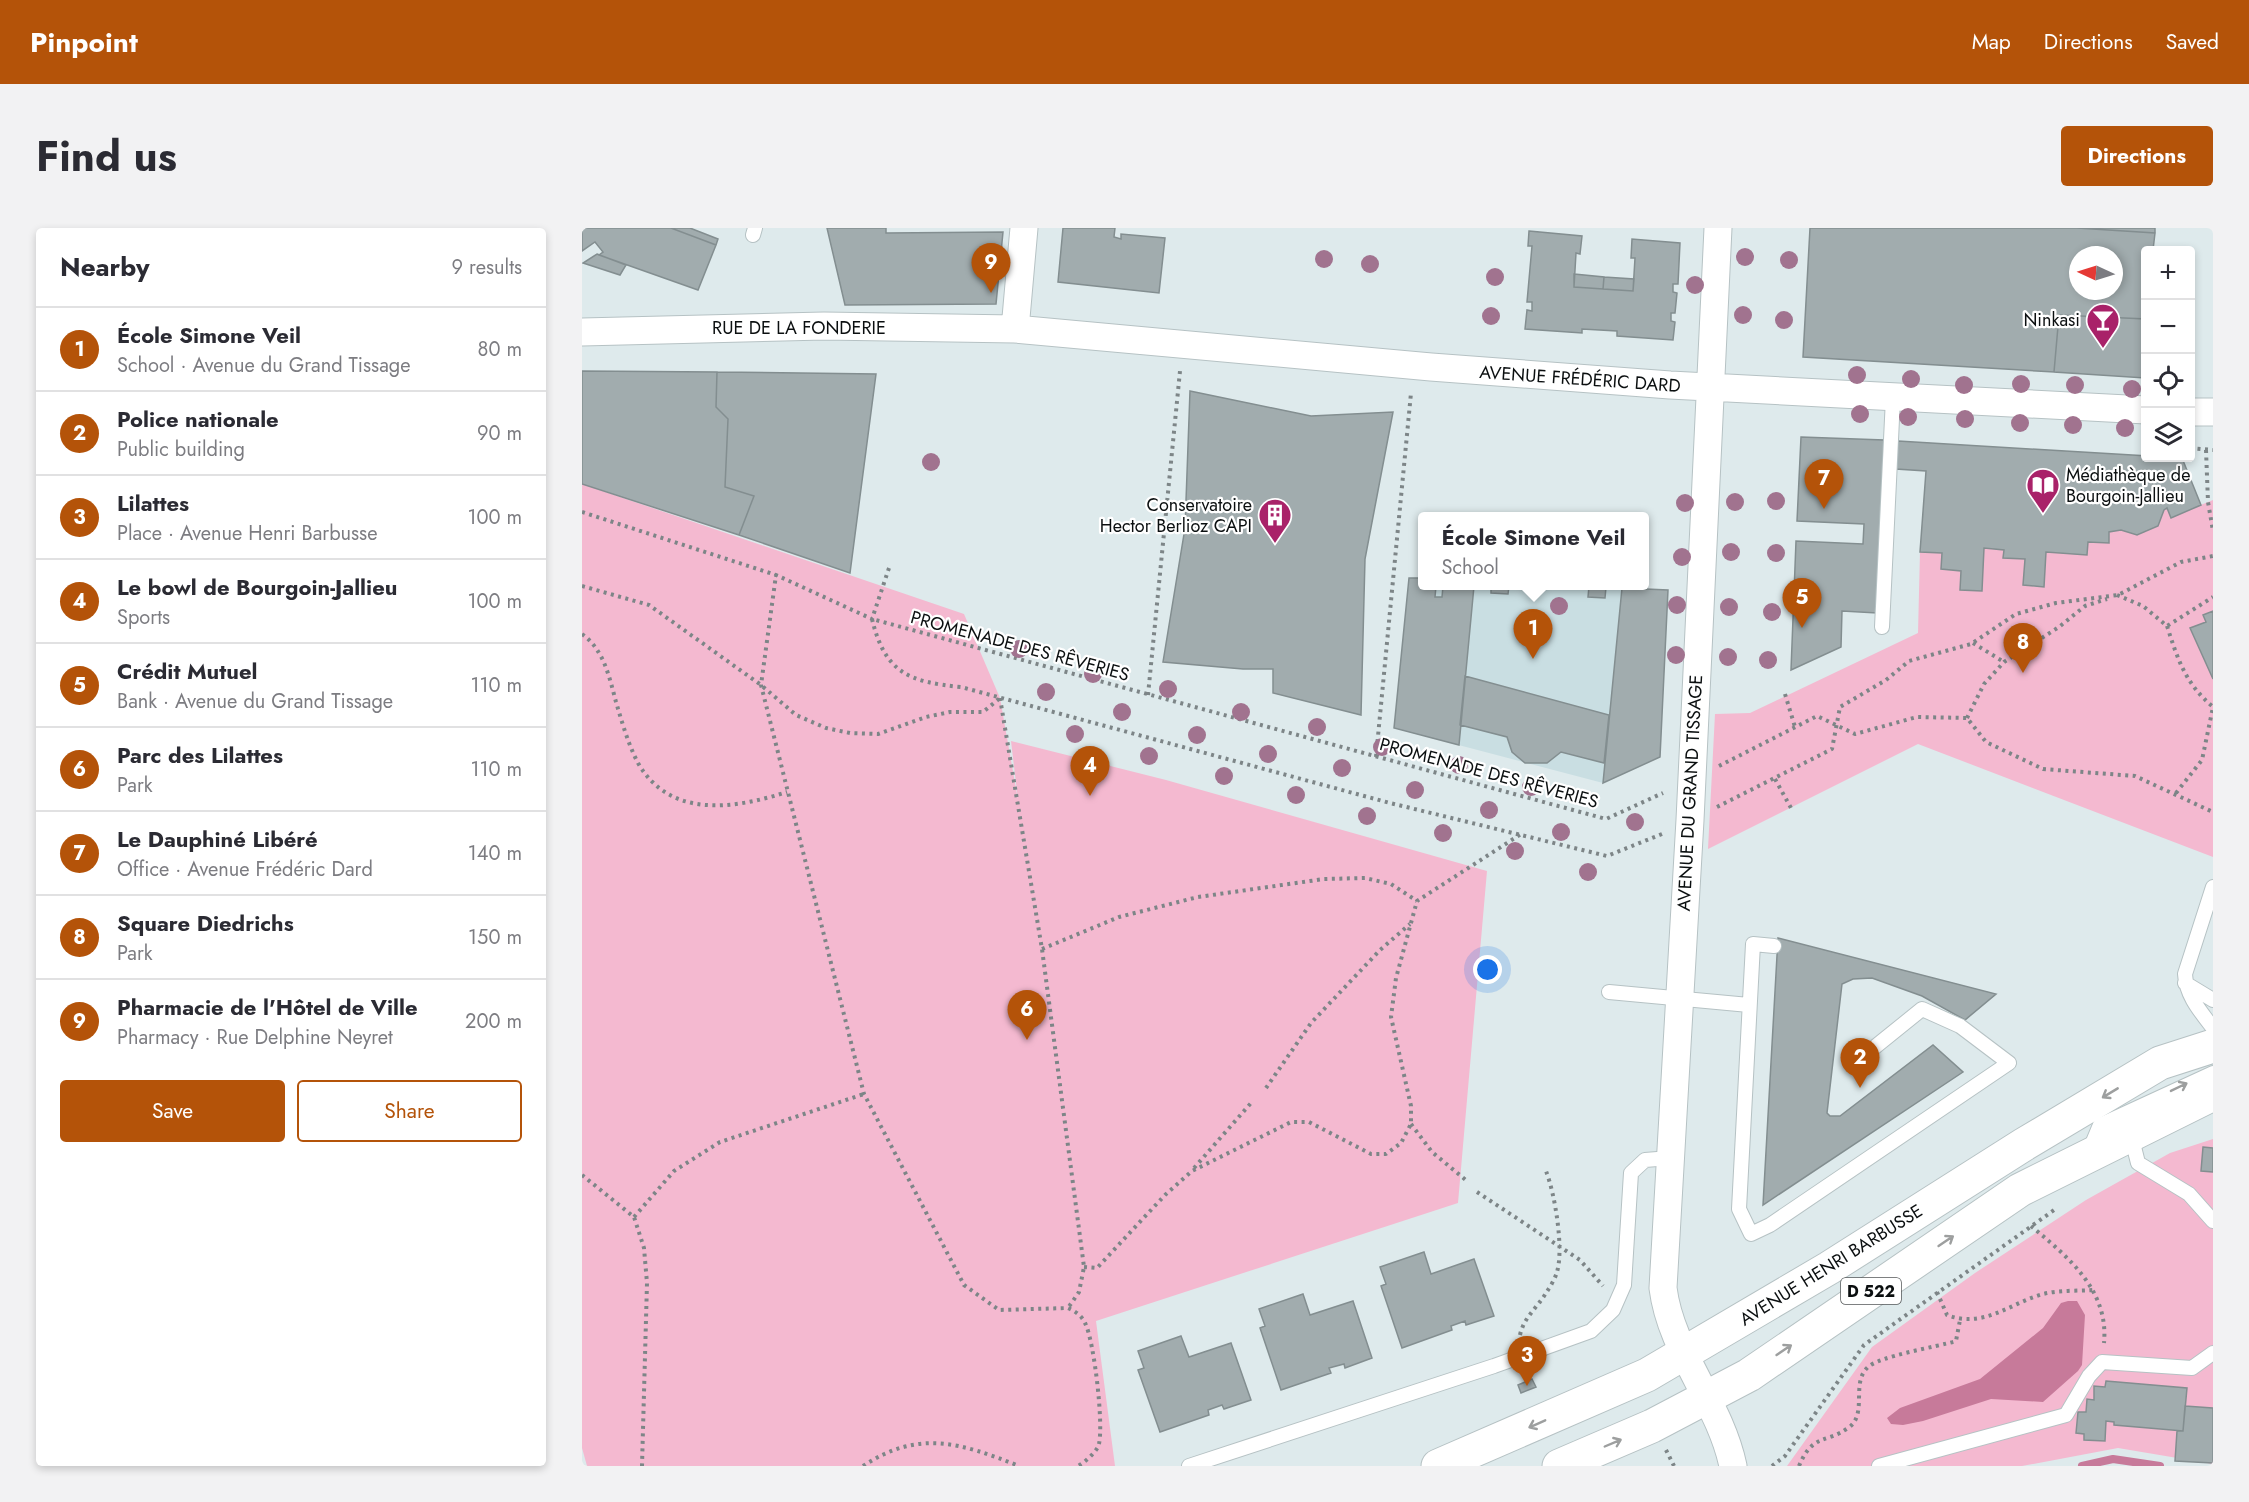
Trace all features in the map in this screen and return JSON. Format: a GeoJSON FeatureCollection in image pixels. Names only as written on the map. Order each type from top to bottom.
{"type":"FeatureCollection","features":[{"type":"Feature","properties":{"kind":"main road","name":"AVENUE HENRI BARBUSSE"},"geometry":{"type":"LineString","coordinates":[[1438,1466],[1460,1459],[1647,1375],[1829,1268],[2023,1145],[2160,1063],[2213,1046]]}},
{"type":"Feature","properties":{"kind":"main road","name":"D 522"},"geometry":{"type":"LineString","coordinates":[[1559,1466],[1652,1426],[1707,1395],[1749,1375],[2020,1190],[2213,1094]]}},
{"type":"Feature","properties":{"kind":"street"},"geometry":{"type":"LineString","coordinates":[[1015,329],[1024,228]]}},
{"type":"Feature","properties":{"kind":"street","name":"AVENUE DU GRAND TISSAGE"},"geometry":{"type":"LineString","coordinates":[[1718,228],[1690,820],[1663,1288],[1665,1308],[1729,1445],[1733,1466]]}},
{"type":"Feature","properties":{"kind":"street","name":"RUE DE LA FONDERIE"},"geometry":{"type":"LineString","coordinates":[[582,332],[824,326],[1015,329]]}},
{"type":"Feature","properties":{"kind":"street","name":"AVENUE FRÉDÉRIC DARD"},"geometry":{"type":"LineString","coordinates":[[1015,329],[1413,366],[1710,388],[2141,410]]}},
{"type":"Feature","properties":{"kind":"street"},"geometry":{"type":"LineString","coordinates":[[2195,412],[2213,412]]}},
{"type":"Feature","properties":{"kind":"lane"},"geometry":{"type":"LineString","coordinates":[[1882,627],[1893,398]]}},
{"type":"Feature","properties":{"kind":"lane"},"geometry":{"type":"LineString","coordinates":[[2213,887],[2185,974],[2186,983],[2198,1010],[2213,1028]]}},
{"type":"Feature","properties":{"kind":"lane"},"geometry":{"type":"LineString","coordinates":[[1774,946],[1753,944],[1739,1209],[1751,1234],[1770,1225],[2009,1063],[1959,1026],[1922,1009],[1860,1059]]}},
{"type":"Feature","properties":{"kind":"lane"},"geometry":{"type":"LineString","coordinates":[[2186,983],[2213,1000]]}},
{"type":"Feature","properties":{"kind":"lane"},"geometry":{"type":"LineString","coordinates":[[1609,992],[1749,1005]]}},
{"type":"Feature","properties":{"kind":"lane"},"geometry":{"type":"LineString","coordinates":[[2086,1156],[2100,1125],[2213,1073]]}},
{"type":"Feature","properties":{"kind":"lane"},"geometry":{"type":"LineString","coordinates":[[2131,1133],[2138,1163],[2189,1194],[2213,1221]]}},
{"type":"Feature","properties":{"kind":"lane"},"geometry":{"type":"LineString","coordinates":[[1189,1466],[1520,1357],[1591,1331],[1613,1310],[1624,1285],[1631,1173],[1645,1160],[1670,1158]]}},
{"type":"Feature","properties":{"kind":"lane"},"geometry":{"type":"LineString","coordinates":[[1879,1466],[2066,1415],[2089,1376],[2102,1362],[2192,1368],[2213,1353]]}},
{"type":"Feature","properties":{"kind":"path"},"geometry":{"type":"LineString","coordinates":[[1148,694],[1183,344]]}},
{"type":"Feature","properties":{"kind":"path"},"geometry":{"type":"LineString","coordinates":[[1376,757],[1413,366]]}},
{"type":"Feature","properties":{"kind":"path"},"geometry":{"type":"LineString","coordinates":[[2195,449],[2213,450]]}},
{"type":"Feature","properties":{"kind":"path"},"geometry":{"type":"LineString","coordinates":[[2206,450],[2213,456]]}},
{"type":"Feature","properties":{"kind":"path"},"geometry":{"type":"LineString","coordinates":[[2206,450],[2208,502],[2213,531]]}},
{"type":"Feature","properties":{"kind":"path","name":"PROMENADE DES RÊVERIES"},"geometry":{"type":"LineString","coordinates":[[582,512],[776,575],[872,619],[1606,819],[1692,780],[1817,716],[1855,734],[1917,717],[1967,718]]}},
{"type":"Feature","properties":{"kind":"path"},"geometry":{"type":"LineString","coordinates":[[2213,556],[2181,562],[2118,595],[2085,606],[2059,627],[2004,662],[1984,684],[1967,718],[1986,742],[2043,768],[2135,776],[2213,812]]}},
{"type":"Feature","properties":{"kind":"path"},"geometry":{"type":"LineString","coordinates":[[888,568],[872,619],[878,643],[888,661],[925,684],[961,687],[1379,800],[1607,856],[1690,820],[1775,779],[1832,748],[1840,707],[1886,680],[1909,661],[1973,643],[2016,614],[2056,603],[2118,595],[2144,606],[2167,626],[2180,663],[2193,690],[2213,707],[2202,760],[2176,793]]}},
{"type":"Feature","properties":{"kind":"path"},"geometry":{"type":"LineString","coordinates":[[776,575],[761,685],[864,1094],[964,1285],[999,1310],[1068,1308],[1081,1316],[1088,1331],[1102,1431],[1098,1447],[1086,1461],[1078,1466]]}},
{"type":"Feature","properties":{"kind":"path"},"geometry":{"type":"LineString","coordinates":[[582,586],[649,605],[761,685],[796,715],[826,728],[850,733],[878,734],[926,717],[950,712],[983,712],[1000,698]]}},
{"type":"Feature","properties":{"kind":"path"},"geometry":{"type":"LineString","coordinates":[[2167,626],[2213,597]]}},
{"type":"Feature","properties":{"kind":"path"},"geometry":{"type":"LineString","coordinates":[[582,634],[595,644],[607,668],[627,737],[639,764],[658,787],[680,802],[705,807],[766,799],[787,792]]}},
{"type":"Feature","properties":{"kind":"path"},"geometry":{"type":"LineString","coordinates":[[1973,643],[2004,662]]}},
{"type":"Feature","properties":{"kind":"path"},"geometry":{"type":"LineString","coordinates":[[1785,694],[1795,727]]}},
{"type":"Feature","properties":{"kind":"path"},"geometry":{"type":"LineString","coordinates":[[1000,698],[1042,949],[1084,1267],[1079,1292],[1068,1308]]}},
{"type":"Feature","properties":{"kind":"path"},"geometry":{"type":"LineString","coordinates":[[1775,779],[1791,808]]}},
{"type":"Feature","properties":{"kind":"path"},"geometry":{"type":"LineString","coordinates":[[1192,1171],[1291,1122],[1309,1122],[1371,1154],[1386,1154],[1401,1143],[1411,1124],[1410,1106],[1391,1017],[1396,978],[1416,901],[1521,834]]}},
{"type":"Feature","properties":{"kind":"path"},"geometry":{"type":"LineString","coordinates":[[1042,949],[1119,917],[1187,900],[1324,879],[1365,878],[1391,884],[1416,901]]}},
{"type":"Feature","properties":{"kind":"path"},"geometry":{"type":"LineString","coordinates":[[1266,1088],[1311,1023],[1380,950],[1411,923]]}},
{"type":"Feature","properties":{"kind":"path"},"geometry":{"type":"LineString","coordinates":[[634,1217],[674,1171],[720,1142],[864,1094]]}},
{"type":"Feature","properties":{"kind":"path"},"geometry":{"type":"LineString","coordinates":[[1084,1267],[1097,1268],[1165,1195],[1192,1171],[1251,1103]]}},
{"type":"Feature","properties":{"kind":"path"},"geometry":{"type":"LineString","coordinates":[[1411,1124],[1432,1152],[1467,1181]]}},
{"type":"Feature","properties":{"kind":"path"},"geometry":{"type":"LineString","coordinates":[[1520,1357],[1520,1334],[1524,1320],[1545,1295],[1557,1273],[1558,1246],[1551,1185],[1546,1172]]}},
{"type":"Feature","properties":{"kind":"path"},"geometry":{"type":"LineString","coordinates":[[582,1175],[634,1217],[644,1248],[647,1283],[642,1466]]}},
{"type":"Feature","properties":{"kind":"path"},"geometry":{"type":"LineString","coordinates":[[1477,1192],[1580,1260],[1617,1302]]}},
{"type":"Feature","properties":{"kind":"path"},"geometry":{"type":"LineString","coordinates":[[1772,1466],[1785,1456],[1864,1345],[2064,1203]]}},
{"type":"Feature","properties":{"kind":"path"},"geometry":{"type":"LineString","coordinates":[[2031,1226],[2065,1254],[2094,1290],[2105,1327],[2102,1362]]}},
{"type":"Feature","properties":{"kind":"path"},"geometry":{"type":"LineString","coordinates":[[1937,1292],[1947,1315],[1960,1320],[1992,1317],[2043,1294],[2094,1290]]}},
{"type":"Feature","properties":{"kind":"path"},"geometry":{"type":"LineString","coordinates":[[1799,1466],[1804,1453],[1819,1439],[1848,1428],[1856,1420],[1859,1382],[1867,1368],[1879,1360],[1956,1341],[1960,1320]]}},
{"type":"Feature","properties":{"kind":"path"},"geometry":{"type":"LineString","coordinates":[[863,1466],[907,1444],[946,1444],[985,1453],[1019,1466]]}},
{"type":"Feature","properties":{"kind":"path"},"geometry":{"type":"LineString","coordinates":[[1666,1450],[1674,1466]]}},
{"type":"Feature","properties":{"kind":"shaded area"},"geometry":{"type":"Polygon","coordinates":[[[582,484],[964,614],[1000,698],[1018,800],[1011,741],[1166,780],[1487,871],[1458,1203],[1096,1321],[1115,1466],[587,1466],[582,1448],[582,484]]]}},
{"type":"Feature","properties":{"kind":"shaded area"},"geometry":{"type":"Polygon","coordinates":[[[2213,500],[2213,857],[1918,744],[1708,849],[1715,714],[1750,713],[1918,633],[1920,552],[1942,553],[1941,569],[1961,571],[1981,591],[1984,548],[2004,550],[2004,558],[2025,559],[2023,585],[2043,587],[2046,552],[2087,555],[2088,542],[2108,543],[2109,532],[2121,530],[2137,535],[2158,526],[2167,508],[2171,517],[2213,500]]]}},
{"type":"Feature","properties":{"kind":"shaded area"},"geometry":{"type":"Polygon","coordinates":[[[1409,578],[1418,578],[1418,590],[1668,590],[1660,757],[1603,783],[1394,728],[1409,578]]]}},
{"type":"Feature","properties":{"kind":"shaded area"},"geometry":{"type":"Polygon","coordinates":[[[2213,1139],[2213,1464],[2118,1448],[2022,1466],[1787,1466],[1872,1347],[1975,1273],[2086,1200],[2170,1153],[2213,1139]]]}},
{"type":"Feature","properties":{"kind":"shaded area"},"geometry":{"type":"Polygon","coordinates":[[[2077,1301],[2085,1315],[2082,1365],[2043,1402],[1991,1399],[1923,1421],[1903,1425],[1891,1424],[1887,1418],[1900,1408],[1980,1379],[2043,1328],[2061,1303],[2077,1301]]]}},
{"type":"Feature","properties":{"kind":"building"},"geometry":{"type":"Polygon","coordinates":[[[582,228],[671,228],[716,245],[698,290],[599,255],[603,252],[595,242],[582,251],[582,228]]]}},
{"type":"Feature","properties":{"kind":"building"},"geometry":{"type":"Polygon","coordinates":[[[671,228],[690,228],[718,239],[716,245],[671,228]]]}},
{"type":"Feature","properties":{"kind":"building"},"geometry":{"type":"Polygon","coordinates":[[[827,228],[886,228],[886,233],[1003,232],[996,304],[845,305],[827,228]]]}},
{"type":"Feature","properties":{"kind":"building"},"geometry":{"type":"Polygon","coordinates":[[[1063,228],[1115,228],[1114,237],[1121,239],[1121,234],[1165,238],[1159,293],[1058,282],[1063,228]]]}},
{"type":"Feature","properties":{"kind":"building"},"geometry":{"type":"Polygon","coordinates":[[[1810,228],[2077,228],[2155,233],[2153,246],[2141,246],[2141,319],[2059,315],[2054,372],[1803,357],[1810,228]]]}},
{"type":"Feature","properties":{"kind":"building"},"geometry":{"type":"Polygon","coordinates":[[[2077,228],[2155,228],[2155,233],[2077,228]]]}},
{"type":"Feature","properties":{"kind":"building"},"geometry":{"type":"Polygon","coordinates":[[[1529,231],[1582,236],[1580,254],[1576,253],[1574,287],[1633,291],[1635,258],[1631,258],[1632,239],[1680,243],[1678,284],[1673,284],[1673,292],[1677,293],[1675,313],[1671,313],[1671,321],[1675,322],[1673,340],[1617,336],[1617,331],[1582,329],[1582,333],[1525,329],[1527,310],[1532,311],[1532,302],[1527,302],[1532,246],[1528,246],[1529,231]]]}},
{"type":"Feature","properties":{"kind":"building"},"geometry":{"type":"Polygon","coordinates":[[[597,254],[626,265],[620,275],[583,263],[597,254]]]}},
{"type":"Feature","properties":{"kind":"building"},"geometry":{"type":"Polygon","coordinates":[[[1574,274],[1604,277],[1603,289],[1574,287],[1574,274]]]}},
{"type":"Feature","properties":{"kind":"building"},"geometry":{"type":"Polygon","coordinates":[[[1604,277],[1634,279],[1633,291],[1603,289],[1604,277]]]}},
{"type":"Feature","properties":{"kind":"building"},"geometry":{"type":"Polygon","coordinates":[[[2059,315],[2141,319],[2141,378],[2054,372],[2059,315]]]}},
{"type":"Feature","properties":{"kind":"building"},"geometry":{"type":"Polygon","coordinates":[[[582,371],[717,372],[716,407],[728,419],[725,487],[754,496],[739,535],[582,484],[582,371]]]}},
{"type":"Feature","properties":{"kind":"building"},"geometry":{"type":"Polygon","coordinates":[[[717,372],[876,374],[850,573],[739,535],[754,496],[725,487],[728,419],[716,407],[717,372]]]}},
{"type":"Feature","properties":{"kind":"building","name":"Conservatoire Hector Berlioz CAPI"},"geometry":{"type":"Polygon","coordinates":[[[1190,391],[1311,416],[1393,412],[1365,559],[1361,715],[1273,693],[1273,669],[1243,669],[1163,662],[1185,528],[1190,391]]]}},
{"type":"Feature","properties":{"kind":"building"},"geometry":{"type":"Polygon","coordinates":[[[1801,437],[1884,440],[1877,613],[1842,611],[1841,647],[1791,670],[1796,541],[1863,544],[1864,524],[1797,521],[1801,437]]]}},
{"type":"Feature","properties":{"kind":"building","name":"Médiathèque de Bourgoin-Jallieu"},"geometry":{"type":"Polygon","coordinates":[[[1898,441],[2141,456],[2141,462],[2184,462],[2201,505],[2171,518],[2167,508],[2158,526],[2137,535],[2121,530],[2109,532],[2109,543],[2088,542],[2087,555],[2046,552],[2044,587],[2023,585],[2025,559],[2003,558],[2004,550],[1984,548],[1982,591],[1960,590],[1961,571],[1941,569],[1942,553],[1920,552],[1926,471],[1896,469],[1898,441]]]}},
{"type":"Feature","properties":{"kind":"building"},"geometry":{"type":"Polygon","coordinates":[[[1409,578],[1418,578],[1418,590],[1436,590],[1435,597],[1442,597],[1443,590],[1474,590],[1459,745],[1394,728],[1409,578]]]}},
{"type":"Feature","properties":{"kind":"building"},"geometry":{"type":"Polygon","coordinates":[[[1491,590],[1508,590],[1508,594],[1491,593],[1491,590]]]}},
{"type":"Feature","properties":{"kind":"building"},"geometry":{"type":"Polygon","coordinates":[[[1589,590],[1606,590],[1605,598],[1588,597],[1589,590]]]}},
{"type":"Feature","properties":{"kind":"building"},"geometry":{"type":"Polygon","coordinates":[[[1622,590],[1668,590],[1660,757],[1603,783],[1622,590]]]}},
{"type":"Feature","properties":{"kind":"building"},"geometry":{"type":"Polygon","coordinates":[[[2213,611],[2213,679],[2190,628],[2206,622],[2203,615],[2213,611]]]}},
{"type":"Feature","properties":{"kind":"building"},"geometry":{"type":"Polygon","coordinates":[[[1465,676],[1609,715],[1604,763],[1561,752],[1547,763],[1525,763],[1512,752],[1507,737],[1460,725],[1465,676]]]}},
{"type":"Feature","properties":{"kind":"building"},"geometry":{"type":"Polygon","coordinates":[[[1778,938],[1996,994],[1965,1020],[1922,996],[1872,978],[1853,979],[1842,984],[1827,1113],[1830,1116],[1840,1116],[1933,1045],[1963,1072],[1763,1205],[1778,938]]]}},
{"type":"Feature","properties":{"kind":"building"},"geometry":{"type":"Polygon","coordinates":[[[2203,1147],[2213,1148],[2213,1172],[2201,1171],[2203,1147]]]}},
{"type":"Feature","properties":{"kind":"building"},"geometry":{"type":"Polygon","coordinates":[[[1424,1252],[1431,1274],[1474,1259],[1494,1316],[1466,1325],[1465,1321],[1451,1326],[1452,1330],[1402,1348],[1381,1286],[1386,1284],[1380,1267],[1424,1252]]]}},
{"type":"Feature","properties":{"kind":"building"},"geometry":{"type":"Polygon","coordinates":[[[1303,1294],[1310,1315],[1353,1301],[1372,1358],[1345,1368],[1344,1364],[1329,1368],[1331,1373],[1281,1390],[1260,1328],[1265,1326],[1259,1309],[1303,1294]]]}},
{"type":"Feature","properties":{"kind":"building"},"geometry":{"type":"Polygon","coordinates":[[[1181,1336],[1189,1357],[1231,1343],[1251,1400],[1224,1409],[1222,1405],[1208,1410],[1209,1415],[1160,1432],[1138,1370],[1144,1368],[1138,1351],[1181,1336]]]}},
{"type":"Feature","properties":{"kind":"building"},"geometry":{"type":"Polygon","coordinates":[[[1532,1379],[1536,1387],[1521,1393],[1518,1385],[1532,1379]]]}},
{"type":"Feature","properties":{"kind":"building"},"geometry":{"type":"Polygon","coordinates":[[[2106,1381],[2187,1388],[2183,1431],[2114,1425],[2114,1422],[2106,1421],[2105,1441],[2084,1440],[2084,1434],[2076,1433],[2078,1412],[2086,1412],[2087,1399],[2094,1400],[2094,1386],[2105,1387],[2106,1381]]]}},
{"type":"Feature","properties":{"kind":"building"},"geometry":{"type":"Polygon","coordinates":[[[2185,1406],[2213,1408],[2213,1463],[2175,1461],[2177,1431],[2183,1431],[2185,1406]]]}},
{"type":"Feature","properties":{"kind":"waterway"},"geometry":{"type":"LineString","coordinates":[[2082,1466],[2113,1459],[2160,1466]]}},
{"type":"Feature","properties":{"kind":"place","name":"Pharmacie de l'Hôtel de Ville"},"geometry":{"type":"Point","coordinates":[991,293]}},
{"type":"Feature","properties":{"kind":"place","name":"Ninkasi"},"geometry":{"type":"Point","coordinates":[2103,349]}},
{"type":"Feature","properties":{"kind":"place","name":"Le Dauphiné Libéré"},"geometry":{"type":"Point","coordinates":[1824,509]}},
{"type":"Feature","properties":{"kind":"place","name":"Médiathèque de Bourgoin-Jallieu"},"geometry":{"type":"Point","coordinates":[2043,514]}},
{"type":"Feature","properties":{"kind":"place","name":"Conservatoire Hector Berlioz CAPI"},"geometry":{"type":"Point","coordinates":[1275,544]}},
{"type":"Feature","properties":{"kind":"place","name":"Crédit Mutuel"},"geometry":{"type":"Point","coordinates":[1802,628]}},
{"type":"Feature","properties":{"kind":"place","name":"École Simone Veil"},"geometry":{"type":"Point","coordinates":[1533,659]}},
{"type":"Feature","properties":{"kind":"place","name":"Square Diedrichs"},"geometry":{"type":"Point","coordinates":[2023,673]}},
{"type":"Feature","properties":{"kind":"place","name":"Le bowl de Bourgoin-Jallieu"},"geometry":{"type":"Point","coordinates":[1090,796]}},
{"type":"Feature","properties":{"kind":"place","name":"Parc des Lilattes"},"geometry":{"type":"Point","coordinates":[1027,1040]}},
{"type":"Feature","properties":{"kind":"place","name":"Police nationale"},"geometry":{"type":"Point","coordinates":[1860,1088]}},
{"type":"Feature","properties":{"kind":"place","name":"Lilattes"},"geometry":{"type":"Point","coordinates":[1527,1386]}}]}
